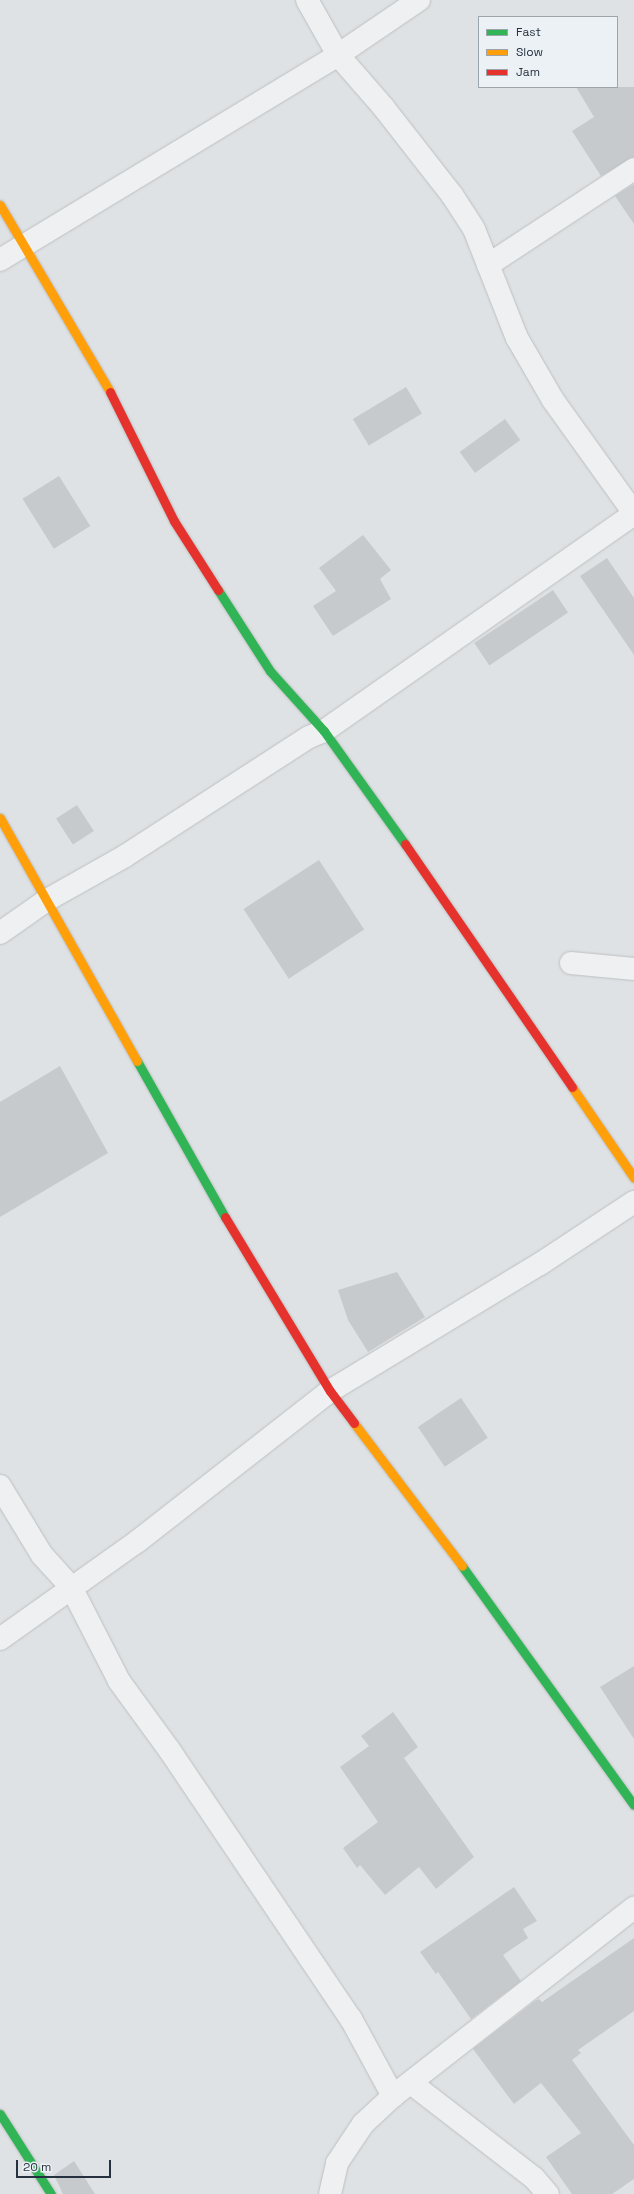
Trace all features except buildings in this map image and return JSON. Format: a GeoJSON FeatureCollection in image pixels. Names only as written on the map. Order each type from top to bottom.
{"type":"FeatureCollection","features":[{"type":"Feature","properties":{"kind":"street"},"geometry":{"type":"LineString","coordinates":[[0,933],[47,900],[125,856],[309,737],[324,731],[634,513],[553,400],[517,338],[474,229],[452,195],[384,108],[338,55],[307,0]]}},
{"type":"Feature","properties":{"kind":"street"},"geometry":{"type":"LineString","coordinates":[[0,260],[27,246],[338,55],[419,0]]}},
{"type":"Feature","properties":{"kind":"street"},"geometry":{"type":"LineString","coordinates":[[488,265],[634,169]]}},
{"type":"Feature","properties":{"kind":"street"},"geometry":{"type":"LineString","coordinates":[[0,205],[27,246],[116,403],[174,521],[270,671],[324,731],[414,857],[634,1178]]}},
{"type":"Feature","properties":{"kind":"street"},"geometry":{"type":"LineString","coordinates":[[0,818],[214,1198],[330,1391],[490,1604],[634,1805]]}},
{"type":"Feature","properties":{"kind":"street"},"geometry":{"type":"LineString","coordinates":[[571,963],[634,969]]}},
{"type":"Feature","properties":{"kind":"street"},"geometry":{"type":"LineString","coordinates":[[0,1639],[36,1616],[71,1587],[138,1541],[330,1391],[540,1264],[634,1202]]}},
{"type":"Feature","properties":{"kind":"street"},"geometry":{"type":"LineString","coordinates":[[0,1486],[42,1556],[71,1587],[119,1681],[170,1751],[351,2019],[394,2096]]}},
{"type":"Feature","properties":{"kind":"street"},"geometry":{"type":"LineString","coordinates":[[330,2194],[337,2163],[363,2124],[394,2096],[634,1908]]}},
{"type":"Feature","properties":{"kind":"street"},"geometry":{"type":"LineString","coordinates":[[412,2082],[534,2178],[548,2194]]}},
{"type":"Feature","properties":{"kind":"street"},"geometry":{"type":"LineString","coordinates":[[0,2114],[51,2194]]}},
{"type":"Feature","properties":{"kind":"traffic: fast"},"geometry":{"type":"LineString","coordinates":[[218,590],[270,671],[324,731],[405,844]]}},
{"type":"Feature","properties":{"kind":"traffic: fast"},"geometry":{"type":"LineString","coordinates":[[137,1061],[225,1217]]}},
{"type":"Feature","properties":{"kind":"traffic: fast"},"geometry":{"type":"LineString","coordinates":[[462,1566],[634,1805]]}},
{"type":"Feature","properties":{"kind":"traffic: fast"},"geometry":{"type":"LineString","coordinates":[[0,2114],[51,2194]]}},
{"type":"Feature","properties":{"kind":"traffic: slow"},"geometry":{"type":"LineString","coordinates":[[0,205],[110,392]]}},
{"type":"Feature","properties":{"kind":"traffic: slow"},"geometry":{"type":"LineString","coordinates":[[0,818],[137,1061]]}},
{"type":"Feature","properties":{"kind":"traffic: slow"},"geometry":{"type":"LineString","coordinates":[[572,1087],[634,1178]]}},
{"type":"Feature","properties":{"kind":"traffic: slow"},"geometry":{"type":"LineString","coordinates":[[354,1423],[462,1566]]}},
{"type":"Feature","properties":{"kind":"traffic: jam"},"geometry":{"type":"LineString","coordinates":[[110,392],[174,521],[218,590]]}},
{"type":"Feature","properties":{"kind":"traffic: jam"},"geometry":{"type":"LineString","coordinates":[[405,844],[572,1087]]}},
{"type":"Feature","properties":{"kind":"traffic: jam"},"geometry":{"type":"LineString","coordinates":[[225,1217],[330,1391],[354,1423]]}}]}
